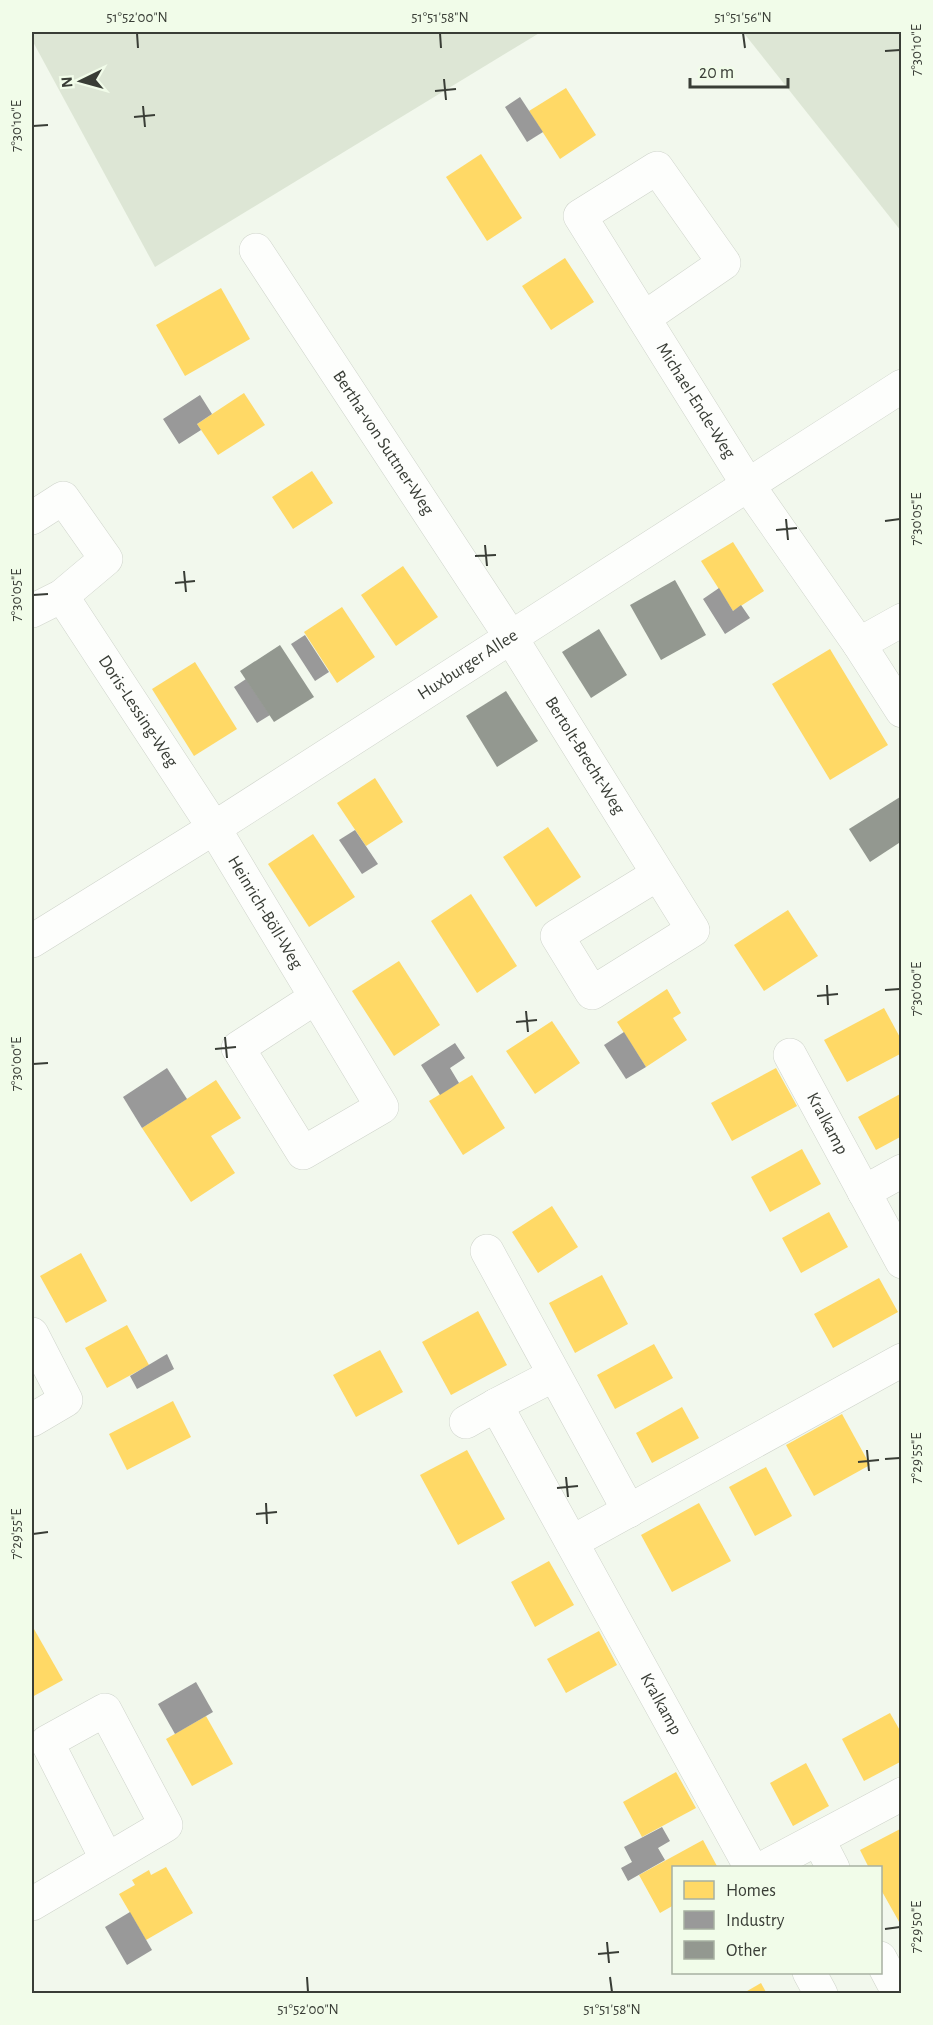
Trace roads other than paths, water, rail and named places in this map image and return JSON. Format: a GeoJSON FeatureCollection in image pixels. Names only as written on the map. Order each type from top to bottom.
{"type":"FeatureCollection","features":[{"type":"Feature","properties":{"kind":"street","name":"Michael-Ende-Weg"},"geometry":{"type":"LineString","coordinates":[[644,318],[724,263],[657,168],[580,216],[748,485],[859,644],[902,711]]}},
{"type":"Feature","properties":{"kind":"street","name":"Bertha-von Suttner-Weg"},"geometry":{"type":"LineString","coordinates":[[256,250],[510,636]]}},
{"type":"Feature","properties":{"kind":"street","name":"Huxburger Allee"},"geometry":{"type":"LineString","coordinates":[[32,941],[214,828],[902,386]]}},
{"type":"Feature","properties":{"kind":"street"},"geometry":{"type":"LineString","coordinates":[[32,518],[63,498],[106,559],[62,596],[32,611]]}},
{"type":"Feature","properties":{"kind":"street","name":"Doris-Lessing-Weg"},"geometry":{"type":"LineString","coordinates":[[62,596],[214,828]]}},
{"type":"Feature","properties":{"kind":"street"},"geometry":{"type":"LineString","coordinates":[[859,644],[902,620]]}},
{"type":"Feature","properties":{"kind":"street","name":"Bertolt-Brecht-Weg"},"geometry":{"type":"LineString","coordinates":[[510,636],[658,874]]}},
{"type":"Feature","properties":{"kind":"street","name":"Heinrich-Böll-Weg"},"geometry":{"type":"LineString","coordinates":[[214,828],[382,1107],[303,1153],[238,1048],[315,998]]}},
{"type":"Feature","properties":{"kind":"street","name":"Kralkamp"},"geometry":{"type":"LineString","coordinates":[[790,1055],[902,1262]]}},
{"type":"Feature","properties":{"kind":"street"},"geometry":{"type":"LineString","coordinates":[[864,1192],[902,1172]]}},
{"type":"Feature","properties":{"kind":"street"},"geometry":{"type":"LineString","coordinates":[[487,1251],[629,1511]]}},
{"type":"Feature","properties":{"kind":"street"},"geometry":{"type":"LineString","coordinates":[[32,1334],[66,1400],[32,1420]]}},
{"type":"Feature","properties":{"kind":"street"},"geometry":{"type":"LineString","coordinates":[[572,1542],[902,1360]]}},
{"type":"Feature","properties":{"kind":"street"},"geometry":{"type":"LineString","coordinates":[[466,1422],[554,1375]]}},
{"type":"Feature","properties":{"kind":"street","name":"Kralkamp"},"geometry":{"type":"LineString","coordinates":[[496,1405],[750,1866]]}},
{"type":"Feature","properties":{"kind":"street"},"geometry":{"type":"LineString","coordinates":[[767,1866],[902,1794]]}},
{"type":"Feature","properties":{"kind":"street"},"geometry":{"type":"LineString","coordinates":[[818,1839],[832,1866]]}},
{"type":"Feature","properties":{"kind":"street"},"geometry":{"type":"LineString","coordinates":[[32,1904],[107,1860]]}},
{"type":"Feature","properties":{"kind":"street"},"geometry":{"type":"LineString","coordinates":[[882,1962],[899,1994]]}},
{"type":"Feature","properties":{"kind":"street"},"geometry":{"type":"LineString","coordinates":[[811,1974],[821,1994]]}}]}
